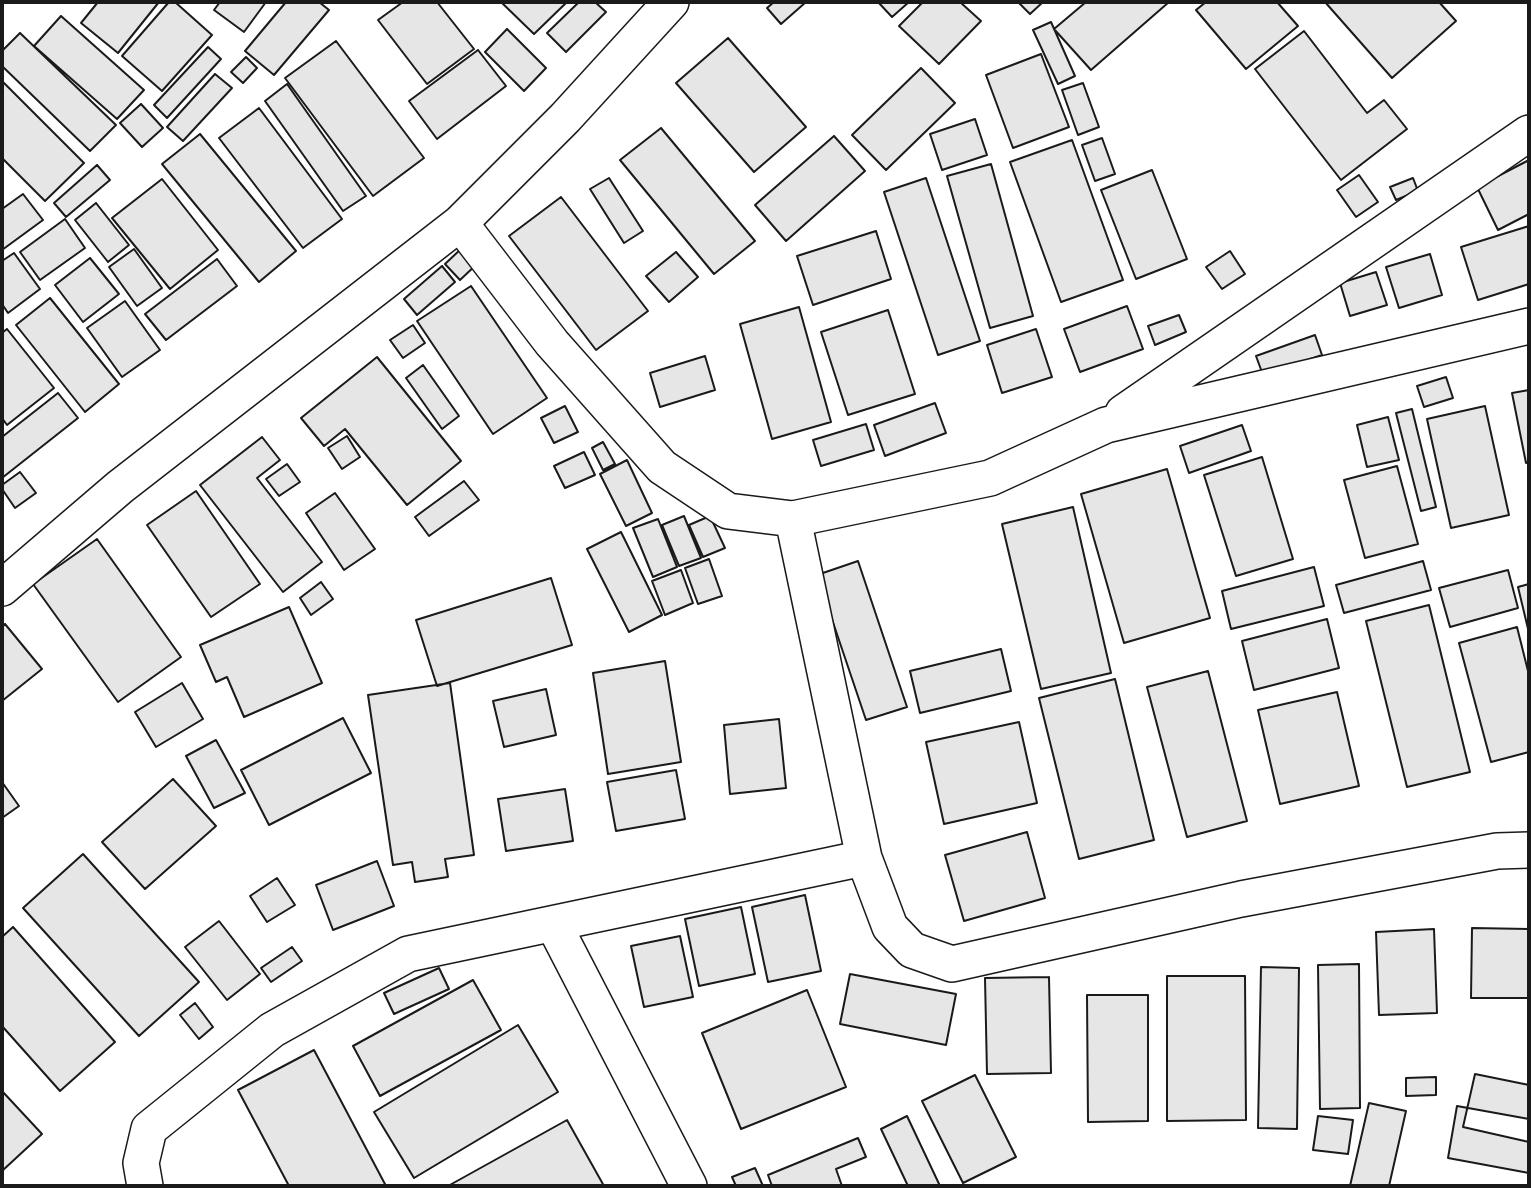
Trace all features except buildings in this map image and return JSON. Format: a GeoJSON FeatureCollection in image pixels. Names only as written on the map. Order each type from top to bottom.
{"type":"FeatureCollection","features":[{"type":"Feature","properties":{"kind":"street"},"geometry":{"type":"LineString","coordinates":[[2,588],[120,487],[460,223],[565,118],[671,2]]}},
{"type":"Feature","properties":{"kind":"street"},"geometry":{"type":"LineString","coordinates":[[460,223],[552,343],[662,467],[728,512],[793,519],[990,478],[1106,425],[1529,132]]}},
{"type":"Feature","properties":{"kind":"street"},"geometry":{"type":"LineString","coordinates":[[1106,425],[1529,326]]}},
{"type":"Feature","properties":{"kind":"street"},"geometry":{"type":"LineString","coordinates":[[793,519],[864,858],[890,927],[912,950],[952,964],[1255,897],[1497,851],[1529,850]]}},
{"type":"Feature","properties":{"kind":"street"},"geometry":{"type":"LineString","coordinates":[[145,1186],[141,1163],[149,1129],[272,1030],[408,954],[864,858]]}},
{"type":"Feature","properties":{"kind":"street"},"geometry":{"type":"LineString","coordinates":[[554,925],[689,1186]]}}]}
